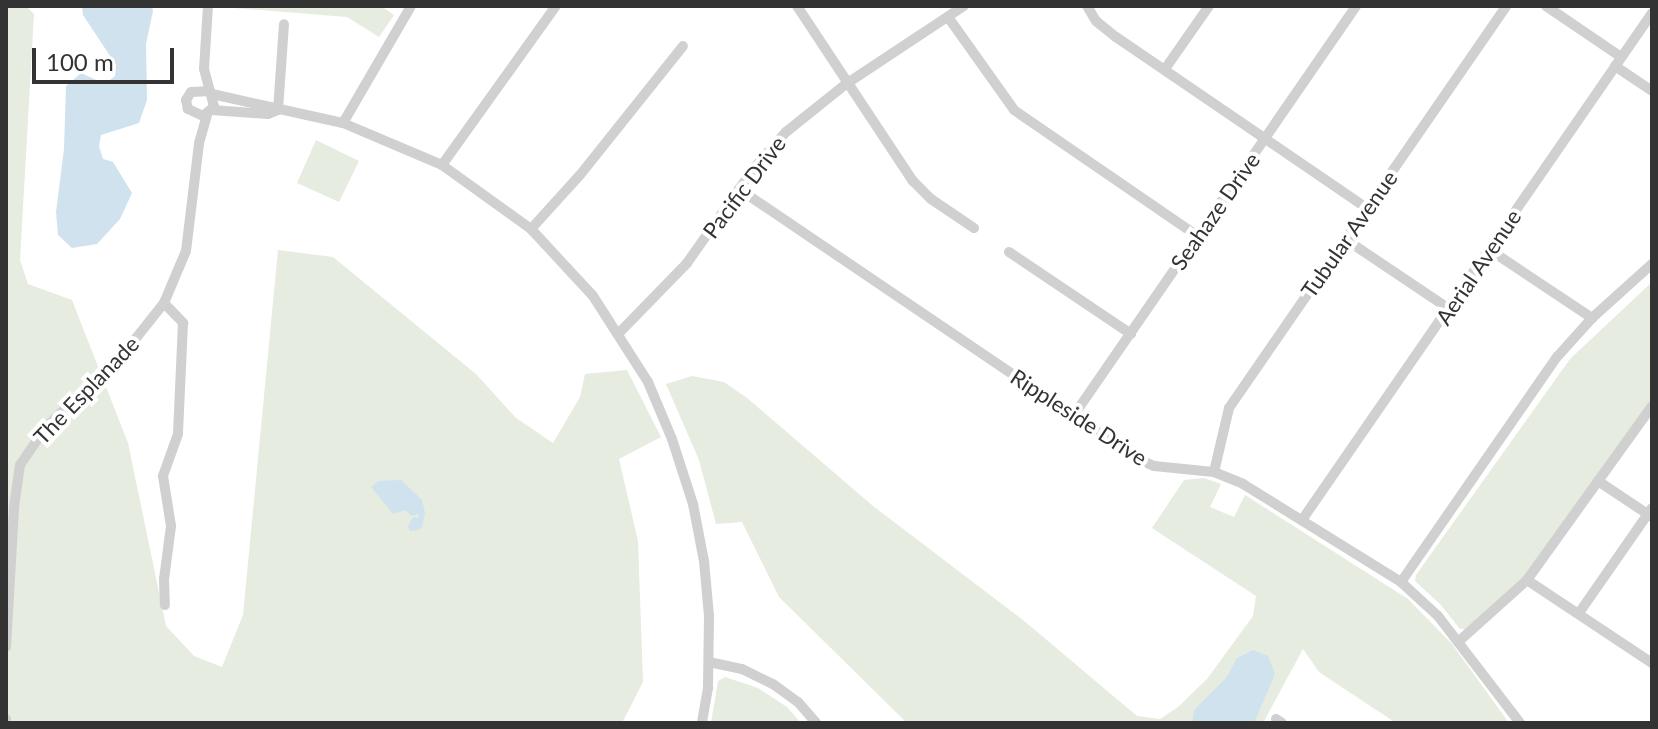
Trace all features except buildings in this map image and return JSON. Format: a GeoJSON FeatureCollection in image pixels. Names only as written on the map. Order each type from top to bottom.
{"type":"FeatureCollection","features":[{"type":"Feature","properties":{"kind":"street","name":"The Esplanade"},"geometry":{"type":"LineString","coordinates":[[6,647],[14,507],[20,465],[46,427],[129,347],[164,303],[186,251],[199,143],[210,112],[211,93],[204,69],[208,6]]}},
{"type":"Feature","properties":{"kind":"street"},"geometry":{"type":"LineString","coordinates":[[343,123],[411,6]]}},
{"type":"Feature","properties":{"kind":"street"},"geometry":{"type":"LineString","coordinates":[[442,165],[556,6]]}},
{"type":"Feature","properties":{"kind":"street"},"geometry":{"type":"LineString","coordinates":[[797,6],[846,84],[921,191],[974,228]]}},
{"type":"Feature","properties":{"kind":"street","name":"Pacific Drive"},"geometry":{"type":"LineString","coordinates":[[620,332],[687,263],[739,189],[786,132],[846,84],[964,6]]}},
{"type":"Feature","properties":{"kind":"street"},"geometry":{"type":"LineString","coordinates":[[1087,6],[1105,29],[1367,208]]}},
{"type":"Feature","properties":{"kind":"street"},"geometry":{"type":"LineString","coordinates":[[1165,69],[1209,6]]}},
{"type":"Feature","properties":{"kind":"street","name":"Seahaze Drive"},"geometry":{"type":"LineString","coordinates":[[1074,415],[1356,6]]}},
{"type":"Feature","properties":{"kind":"street","name":"Tubular Avenue"},"geometry":{"type":"LineString","coordinates":[[1214,472],[1229,408],[1506,6]]}},
{"type":"Feature","properties":{"kind":"street"},"geometry":{"type":"LineString","coordinates":[[1546,6],[1652,91]]}},
{"type":"Feature","properties":{"kind":"street","name":"Aerial Avenue"},"geometry":{"type":"LineString","coordinates":[[1302,520],[1652,13]]}},
{"type":"Feature","properties":{"kind":"street"},"geometry":{"type":"LineString","coordinates":[[948,17],[998,92],[1014,110],[1197,236]]}},
{"type":"Feature","properties":{"kind":"street"},"geometry":{"type":"LineString","coordinates":[[278,110],[284,24]]}},
{"type":"Feature","properties":{"kind":"street"},"geometry":{"type":"LineString","coordinates":[[531,229],[580,175],[683,46]]}},
{"type":"Feature","properties":{"kind":"street","name":"The Esplanade"},"geometry":{"type":"LineString","coordinates":[[199,143],[186,100],[204,69]]}},
{"type":"Feature","properties":{"kind":"street"},"geometry":{"type":"LineString","coordinates":[[194,90],[271,104],[278,110],[343,123],[442,165],[531,229],[576,275],[620,332],[663,413],[693,504],[707,589],[709,662],[702,723]]}},
{"type":"Feature","properties":{"kind":"street"},"geometry":{"type":"LineString","coordinates":[[192,113],[268,114],[278,110]]}},
{"type":"Feature","properties":{"kind":"street","name":"Rippleside Drive"},"geometry":{"type":"LineString","coordinates":[[739,189],[1154,466],[1214,472],[1243,484],[1401,582],[1427,604],[1520,723]]}},
{"type":"Feature","properties":{"kind":"street"},"geometry":{"type":"LineString","coordinates":[[1345,239],[1449,309]]}},
{"type":"Feature","properties":{"kind":"street"},"geometry":{"type":"LineString","coordinates":[[1490,250],[1592,318]]}},
{"type":"Feature","properties":{"kind":"street"},"geometry":{"type":"LineString","coordinates":[[1009,252],[1131,334]]}},
{"type":"Feature","properties":{"kind":"street"},"geometry":{"type":"LineString","coordinates":[[1401,582],[1557,357],[1592,318],[1652,264]]}},
{"type":"Feature","properties":{"kind":"street"},"geometry":{"type":"LineString","coordinates":[[164,303],[183,323],[178,434],[163,476],[171,526],[164,579],[165,605]]}},
{"type":"Feature","properties":{"kind":"street"},"geometry":{"type":"LineString","coordinates":[[1458,642],[1527,580],[1652,406]]}},
{"type":"Feature","properties":{"kind":"street"},"geometry":{"type":"LineString","coordinates":[[1579,613],[1651,513],[1598,481]]}},
{"type":"Feature","properties":{"kind":"street"},"geometry":{"type":"LineString","coordinates":[[1527,580],[1652,663]]}},
{"type":"Feature","properties":{"kind":"street"},"geometry":{"type":"LineString","coordinates":[[709,662],[742,669],[773,684],[798,702],[816,723]]}},
{"type":"Feature","properties":{"kind":"shaded area"},"geometry":{"type":"Polygon","coordinates":[[[6,6],[26,6],[34,14],[20,260],[28,284],[72,300],[128,443],[166,626],[194,656],[222,667],[243,615],[278,250],[333,257],[476,374],[516,418],[553,443],[580,397],[585,374],[627,370],[661,437],[619,459],[638,541],[643,682],[622,723],[6,723],[6,6]]]}},
{"type":"Feature","properties":{"kind":"shaded area"},"geometry":{"type":"Polygon","coordinates":[[[381,6],[394,15],[379,37],[347,17],[221,7],[381,6]]]}},
{"type":"Feature","properties":{"kind":"shaded area"},"geometry":{"type":"Polygon","coordinates":[[[316,140],[359,161],[339,202],[297,183],[316,140]]]}},
{"type":"Feature","properties":{"kind":"shaded area"},"geometry":{"type":"Polygon","coordinates":[[[1652,282],[1652,399],[1524,577],[1467,629],[1460,629],[1440,604],[1415,581],[1416,575],[1570,359],[1652,282]]]}},
{"type":"Feature","properties":{"kind":"shaded area"},"geometry":{"type":"Polygon","coordinates":[[[692,376],[724,382],[747,398],[873,506],[1023,620],[1137,716],[1160,719],[1178,707],[1207,679],[1253,616],[1256,596],[1152,528],[1184,480],[1204,478],[1221,484],[1210,507],[1234,517],[1245,495],[1408,599],[1452,644],[1509,723],[1396,723],[1319,672],[1303,649],[1263,723],[907,723],[779,597],[742,522],[716,524],[699,460],[666,384],[692,376]]]}},
{"type":"Feature","properties":{"kind":"shaded area"},"geometry":{"type":"Polygon","coordinates":[[[725,677],[758,688],[787,707],[801,723],[711,723],[718,681],[725,677]]]}},
{"type":"Feature","properties":{"kind":"water"},"geometry":{"type":"Polygon","coordinates":[[[82,6],[152,6],[153,11],[146,44],[147,100],[139,123],[101,135],[99,146],[103,159],[113,162],[132,193],[120,219],[97,244],[72,248],[58,235],[56,212],[64,149],[66,86],[81,73],[105,84],[115,76],[116,65],[83,15],[82,6]]]}},
{"type":"Feature","properties":{"kind":"water"},"geometry":{"type":"Polygon","coordinates":[[[401,480],[422,500],[425,513],[422,527],[418,530],[410,531],[408,526],[413,517],[419,518],[418,514],[412,516],[405,510],[393,514],[371,487],[378,481],[401,480]]]}},
{"type":"Feature","properties":{"kind":"water"},"geometry":{"type":"Polygon","coordinates":[[[1253,650],[1268,656],[1275,674],[1254,723],[1192,723],[1194,710],[1227,677],[1237,658],[1253,650]]]}}]}
